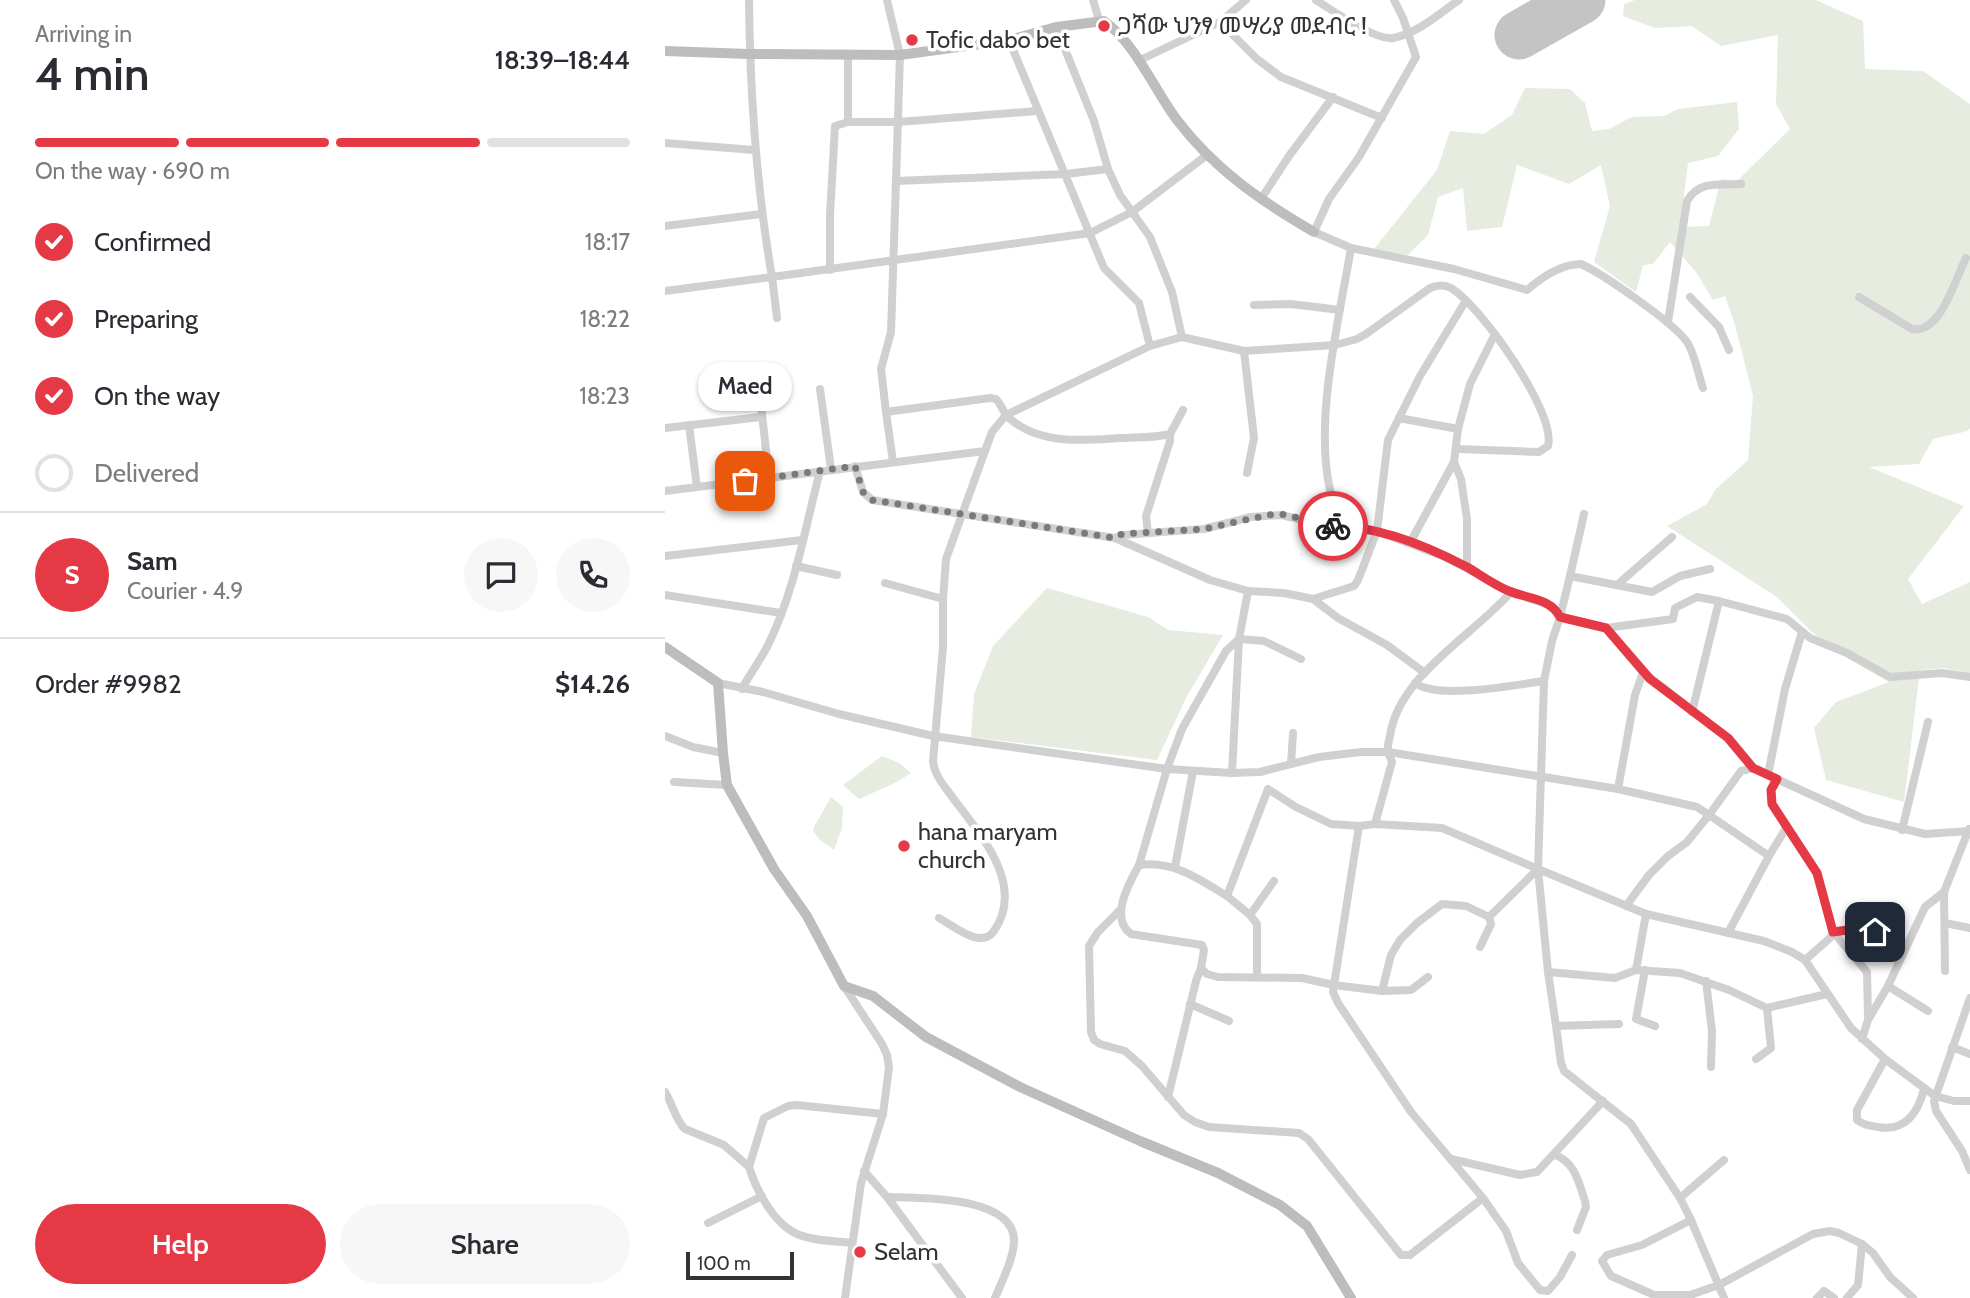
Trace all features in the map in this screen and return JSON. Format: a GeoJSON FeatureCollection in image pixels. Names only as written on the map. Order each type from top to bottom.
{"type":"FeatureCollection","features":[{"type":"Feature","properties":{"kind":"street"},"geometry":{"type":"LineString","coordinates":[[749,0],[754,150],[777,318]]}},
{"type":"Feature","properties":{"kind":"street"},"geometry":{"type":"LineString","coordinates":[[887,0],[900,55],[890,342],[881,369],[893,462]]}},
{"type":"Feature","properties":{"kind":"street"},"geometry":{"type":"LineString","coordinates":[[1093,0],[1100,20]]}},
{"type":"Feature","properties":{"kind":"street"},"geometry":{"type":"LineString","coordinates":[[1137,61],[1220,22],[1246,0]]}},
{"type":"Feature","properties":{"kind":"street"},"geometry":{"type":"LineString","coordinates":[[1316,0],[1380,36],[1392,38],[1407,33],[1459,0]]}},
{"type":"Feature","properties":{"kind":"street"},"geometry":{"type":"LineString","coordinates":[[1314,232],[1329,199],[1359,157],[1416,57],[1395,0]]}},
{"type":"Feature","properties":{"kind":"street"},"geometry":{"type":"LineString","coordinates":[[665,51],[900,55],[1009,40],[1056,27],[1100,20],[1109,24],[1123,38],[1178,121],[1217,167],[1314,232],[1351,248],[1454,269],[1527,290],[1565,266],[1581,264],[1668,323],[1688,343],[1703,388]]}},
{"type":"Feature","properties":{"kind":"street"},"geometry":{"type":"LineString","coordinates":[[1220,22],[1272,72],[1382,118]]}},
{"type":"Feature","properties":{"kind":"street"},"geometry":{"type":"LineString","coordinates":[[1056,27],[1094,121],[1108,169],[1120,195],[1150,237],[1172,292],[1182,337]]}},
{"type":"Feature","properties":{"kind":"street"},"geometry":{"type":"LineString","coordinates":[[1009,40],[1107,274],[1139,303],[1150,346]]}},
{"type":"Feature","properties":{"kind":"street"},"geometry":{"type":"LineString","coordinates":[[848,56],[848,122]]}},
{"type":"Feature","properties":{"kind":"street"},"geometry":{"type":"LineString","coordinates":[[1261,199],[1333,97]]}},
{"type":"Feature","properties":{"kind":"street"},"geometry":{"type":"LineString","coordinates":[[830,270],[835,126],[848,122],[898,122],[1037,111]]}},
{"type":"Feature","properties":{"kind":"street"},"geometry":{"type":"LineString","coordinates":[[665,144],[754,150]]}},
{"type":"Feature","properties":{"kind":"street"},"geometry":{"type":"LineString","coordinates":[[665,291],[1090,233],[1132,212],[1207,155]]}},
{"type":"Feature","properties":{"kind":"street"},"geometry":{"type":"LineString","coordinates":[[896,181],[1066,174],[1108,169]]}},
{"type":"Feature","properties":{"kind":"street"},"geometry":{"type":"LineString","coordinates":[[1668,323],[1691,194],[1703,185],[1741,184]]}},
{"type":"Feature","properties":{"kind":"street"},"geometry":{"type":"LineString","coordinates":[[665,226],[761,214]]}},
{"type":"Feature","properties":{"kind":"street"},"geometry":{"type":"LineString","coordinates":[[1342,526],[1329,490],[1326,418],[1351,248]]}},
{"type":"Feature","properties":{"kind":"street"},"geometry":{"type":"LineString","coordinates":[[1860,297],[1912,329],[1926,329],[1933,324],[1945,304],[1966,258]]}},
{"type":"Feature","properties":{"kind":"street"},"geometry":{"type":"LineString","coordinates":[[939,918],[976,938],[989,938],[1005,911],[1005,887],[998,863],[933,769],[933,736],[943,647],[943,599],[948,548],[992,432],[1006,415],[1150,346],[1182,337],[1244,351],[1335,345],[1357,339],[1436,285],[1452,289],[1495,334],[1528,383],[1549,437],[1549,443],[1539,452],[1458,449]]}},
{"type":"Feature","properties":{"kind":"street"},"geometry":{"type":"LineString","coordinates":[[1690,297],[1719,327],[1729,350]]}},
{"type":"Feature","properties":{"kind":"street"},"geometry":{"type":"LineString","coordinates":[[1313,599],[1354,586],[1377,531],[1385,447],[1420,376],[1465,302]]}},
{"type":"Feature","properties":{"kind":"street"},"geometry":{"type":"LineString","coordinates":[[1254,305],[1291,304],[1340,310]]}},
{"type":"Feature","properties":{"kind":"street"},"geometry":{"type":"LineString","coordinates":[[1409,543],[1454,462],[1458,449],[1458,429],[1470,384],[1495,334]]}},
{"type":"Feature","properties":{"kind":"street"},"geometry":{"type":"LineString","coordinates":[[1244,351],[1254,438],[1247,472]]}},
{"type":"Feature","properties":{"kind":"street"},"geometry":{"type":"LineString","coordinates":[[758,377],[769,478]]}},
{"type":"Feature","properties":{"kind":"street"},"geometry":{"type":"LineString","coordinates":[[820,389],[831,469]]}},
{"type":"Feature","properties":{"kind":"street"},"geometry":{"type":"LineString","coordinates":[[886,412],[990,398],[996,399],[1006,415],[1030,431],[1071,441],[1170,434]]}},
{"type":"Feature","properties":{"kind":"street"},"geometry":{"type":"LineString","coordinates":[[1148,534],[1146,516],[1170,434],[1183,410]]}},
{"type":"Feature","properties":{"kind":"street"},"geometry":{"type":"LineString","coordinates":[[665,428],[761,417]]}},
{"type":"Feature","properties":{"kind":"street"},"geometry":{"type":"LineString","coordinates":[[1399,418],[1458,429]]}},
{"type":"Feature","properties":{"kind":"street"},"geometry":{"type":"LineString","coordinates":[[689,425],[697,487]]}},
{"type":"Feature","properties":{"kind":"street"},"geometry":{"type":"LineString","coordinates":[[665,491],[985,451]]}},
{"type":"Feature","properties":{"kind":"street"},"geometry":{"type":"LineString","coordinates":[[1454,462],[1461,478],[1467,519],[1467,567]]}},
{"type":"Feature","properties":{"kind":"street"},"geometry":{"type":"LineString","coordinates":[[855,466],[863,492],[872,500],[1115,538],[1210,580],[1248,591],[1284,593],[1313,599],[1338,618],[1387,645],[1425,673]]}},
{"type":"Feature","properties":{"kind":"street"},"geometry":{"type":"LineString","coordinates":[[742,689],[770,642],[781,612],[796,566],[820,471]]}},
{"type":"Feature","properties":{"kind":"street"},"geometry":{"type":"LineString","coordinates":[[1115,538],[1122,534],[1204,529],[1281,514],[1329,526],[1377,531],[1467,567],[1511,592],[1552,606],[1560,617],[1606,628],[1673,620],[1675,607],[1693,598],[1719,601],[1787,619],[1809,638],[1847,653],[1890,677],[1942,673],[1970,677]]}},
{"type":"Feature","properties":{"kind":"street"},"geometry":{"type":"LineString","coordinates":[[1584,514],[1544,681],[1538,869],[1548,972],[1561,1063],[1565,1071],[1630,1124],[1691,1220],[1724,1298]]}},
{"type":"Feature","properties":{"kind":"street"},"geometry":{"type":"LineString","coordinates":[[1617,585],[1671,537]]}},
{"type":"Feature","properties":{"kind":"street"},"geometry":{"type":"LineString","coordinates":[[665,556],[802,540]]}},
{"type":"Feature","properties":{"kind":"street"},"geometry":{"type":"LineString","coordinates":[[796,566],[837,575]]}},
{"type":"Feature","properties":{"kind":"street"},"geometry":{"type":"LineString","coordinates":[[1570,576],[1652,592],[1679,576],[1710,569]]}},
{"type":"Feature","properties":{"kind":"street"},"geometry":{"type":"LineString","coordinates":[[885,583],[943,599]]}},
{"type":"Feature","properties":{"kind":"street"},"geometry":{"type":"LineString","coordinates":[[1232,773],[1240,639],[1248,591]]}},
{"type":"Feature","properties":{"kind":"street"},"geometry":{"type":"LineString","coordinates":[[1375,824],[1392,762],[1388,752],[1391,730],[1399,707],[1415,683],[1497,609],[1511,592]]}},
{"type":"Feature","properties":{"kind":"street"},"geometry":{"type":"LineString","coordinates":[[665,595],[781,612]]}},
{"type":"Feature","properties":{"kind":"street"},"geometry":{"type":"LineString","coordinates":[[1692,712],[1719,601]]}},
{"type":"Feature","properties":{"kind":"street"},"geometry":{"type":"LineString","coordinates":[[1606,628],[1643,672],[1736,746],[1753,768],[1864,819],[1902,830],[1924,834],[1970,830],[1944,892],[1945,971]]}},
{"type":"Feature","properties":{"kind":"street"},"geometry":{"type":"LineString","coordinates":[[1802,632],[1785,690],[1770,798],[1786,828],[1817,873],[1833,932],[1867,972],[1868,1020]]}},
{"type":"Feature","properties":{"kind":"street"},"geometry":{"type":"LineString","coordinates":[[1168,1097],[1204,950],[1202,946],[1131,934],[1124,927],[1121,909],[1125,892],[1139,865],[1167,769],[1182,729],[1226,651],[1240,639],[1263,641],[1301,659]]}},
{"type":"Feature","properties":{"kind":"street"},"geometry":{"type":"LineString","coordinates":[[665,647],[718,683],[763,691],[839,714],[933,736],[1167,769],[1232,773],[1260,772],[1339,754],[1388,752],[1618,789],[1697,807],[1769,856]]}},
{"type":"Feature","properties":{"kind":"street"},"geometry":{"type":"LineString","coordinates":[[1618,789],[1635,695],[1643,672]]}},
{"type":"Feature","properties":{"kind":"street"},"geometry":{"type":"LineString","coordinates":[[1415,683],[1427,689],[1444,691],[1544,681]]}},
{"type":"Feature","properties":{"kind":"street"},"geometry":{"type":"LineString","coordinates":[[718,683],[727,785],[774,869],[807,916],[844,986],[887,1055],[889,1067],[883,1114],[864,1171],[845,1298]]}},
{"type":"Feature","properties":{"kind":"street"},"geometry":{"type":"LineString","coordinates":[[1902,830],[1929,722]]}},
{"type":"Feature","properties":{"kind":"street"},"geometry":{"type":"LineString","coordinates":[[1291,764],[1293,733]]}},
{"type":"Feature","properties":{"kind":"street"},"geometry":{"type":"LineString","coordinates":[[665,736],[693,747],[723,753]]}},
{"type":"Feature","properties":{"kind":"street"},"geometry":{"type":"LineString","coordinates":[[1626,906],[1649,874],[1687,842],[1741,771],[1753,768]]}},
{"type":"Feature","properties":{"kind":"street"},"geometry":{"type":"LineString","coordinates":[[1175,867],[1193,771]]}},
{"type":"Feature","properties":{"kind":"street"},"geometry":{"type":"LineString","coordinates":[[1260,772],[1268,789],[1331,824],[1442,828],[1646,914],[1779,946],[1805,960],[1851,1028],[1885,1059],[1935,1096],[1954,1101],[1970,1101]]}},
{"type":"Feature","properties":{"kind":"street"},"geometry":{"type":"LineString","coordinates":[[674,782],[727,785]]}},
{"type":"Feature","properties":{"kind":"street"},"geometry":{"type":"LineString","coordinates":[[1227,895],[1268,789]]}},
{"type":"Feature","properties":{"kind":"street"},"geometry":{"type":"LineString","coordinates":[[1359,826],[1333,992],[1338,1003],[1411,1112],[1483,1198],[1506,1231],[1518,1264],[1540,1290],[1548,1291],[1560,1277],[1572,1255]]}},
{"type":"Feature","properties":{"kind":"street"},"geometry":{"type":"LineString","coordinates":[[1728,933],[1786,828]]}},
{"type":"Feature","properties":{"kind":"street"},"geometry":{"type":"LineString","coordinates":[[1139,865],[1175,867],[1227,895],[1250,915],[1258,930],[1257,976]]}},
{"type":"Feature","properties":{"kind":"street"},"geometry":{"type":"LineString","coordinates":[[1489,916],[1538,869]]}},
{"type":"Feature","properties":{"kind":"street"},"geometry":{"type":"LineString","coordinates":[[1250,915],[1275,881]]}},
{"type":"Feature","properties":{"kind":"street"},"geometry":{"type":"LineString","coordinates":[[1862,1039],[1868,1020],[1888,986],[1925,907],[1944,892]]}},
{"type":"Feature","properties":{"kind":"street"},"geometry":{"type":"LineString","coordinates":[[1382,991],[1394,948],[1417,923],[1436,908],[1442,904],[1454,904],[1489,916]]}},
{"type":"Feature","properties":{"kind":"street"},"geometry":{"type":"LineString","coordinates":[[1121,909],[1098,932],[1089,947],[1091,1032],[1094,1040],[1125,1051],[1142,1066],[1184,1115],[1209,1127],[1299,1133],[1308,1139],[1401,1255],[1410,1255],[1483,1198]]}},
{"type":"Feature","properties":{"kind":"street"},"geometry":{"type":"LineString","coordinates":[[1646,914],[1636,1018],[1655,1026]]}},
{"type":"Feature","properties":{"kind":"street"},"geometry":{"type":"LineString","coordinates":[[1480,947],[1490,923],[1489,916]]}},
{"type":"Feature","properties":{"kind":"street"},"geometry":{"type":"LineString","coordinates":[[1945,923],[1970,928]]}},
{"type":"Feature","properties":{"kind":"street"},"geometry":{"type":"LineString","coordinates":[[1833,932],[1855,929],[1875,932]]}},
{"type":"Feature","properties":{"kind":"street"},"geometry":{"type":"LineString","coordinates":[[1805,960],[1831,939],[1833,932]]}},
{"type":"Feature","properties":{"kind":"street"},"geometry":{"type":"LineString","coordinates":[[1201,968],[1207,974],[1218,977],[1302,978],[1382,991],[1411,990],[1428,977]]}},
{"type":"Feature","properties":{"kind":"street"},"geometry":{"type":"LineString","coordinates":[[1548,972],[1615,978],[1640,970],[1680,973],[1706,981],[1767,1008],[1827,994]]}},
{"type":"Feature","properties":{"kind":"street"},"geometry":{"type":"LineString","coordinates":[[1706,981],[1712,1031],[1711,1067]]}},
{"type":"Feature","properties":{"kind":"street"},"geometry":{"type":"LineString","coordinates":[[844,986],[873,996],[926,1037],[1020,1087],[1218,1173],[1280,1205],[1307,1226],[1351,1298]]}},
{"type":"Feature","properties":{"kind":"street"},"geometry":{"type":"LineString","coordinates":[[1888,986],[1928,1011]]}},
{"type":"Feature","properties":{"kind":"street"},"geometry":{"type":"LineString","coordinates":[[1970,998],[1935,1096],[1936,1111],[1962,1151],[1970,1170]]}},
{"type":"Feature","properties":{"kind":"street"},"geometry":{"type":"LineString","coordinates":[[1190,1004],[1229,1021]]}},
{"type":"Feature","properties":{"kind":"street"},"geometry":{"type":"LineString","coordinates":[[1756,1059],[1771,1048],[1767,1008]]}},
{"type":"Feature","properties":{"kind":"street"},"geometry":{"type":"LineString","coordinates":[[1556,1026],[1619,1024]]}},
{"type":"Feature","properties":{"kind":"street"},"geometry":{"type":"LineString","coordinates":[[1952,1047],[1970,1054]]}},
{"type":"Feature","properties":{"kind":"street"},"geometry":{"type":"LineString","coordinates":[[1885,1059],[1857,1110],[1857,1120],[1861,1124],[1887,1129],[1901,1126],[1913,1115],[1924,1089]]}},
{"type":"Feature","properties":{"kind":"street"},"geometry":{"type":"LineString","coordinates":[[665,1092],[676,1111],[680,1125],[724,1146],[749,1167],[762,1196],[785,1227],[798,1234],[852,1243]]}},
{"type":"Feature","properties":{"kind":"street"},"geometry":{"type":"LineString","coordinates":[[1451,1159],[1529,1175],[1537,1172],[1604,1101]]}},
{"type":"Feature","properties":{"kind":"street"},"geometry":{"type":"LineString","coordinates":[[749,1167],[761,1125],[770,1114],[797,1105],[883,1114]]}},
{"type":"Feature","properties":{"kind":"street"},"geometry":{"type":"LineString","coordinates":[[1555,1155],[1562,1157],[1572,1168],[1585,1201],[1586,1206],[1577,1230]]}},
{"type":"Feature","properties":{"kind":"street"},"geometry":{"type":"LineString","coordinates":[[1679,1198],[1724,1160]]}},
{"type":"Feature","properties":{"kind":"street"},"geometry":{"type":"LineString","coordinates":[[864,1171],[887,1197],[962,1298]]}},
{"type":"Feature","properties":{"kind":"street"},"geometry":{"type":"LineString","coordinates":[[708,1223],[762,1196]]}},
{"type":"Feature","properties":{"kind":"street"},"geometry":{"type":"LineString","coordinates":[[887,1197],[942,1198],[963,1202],[989,1210],[1006,1220],[1014,1239],[1013,1251],[995,1298]]}},
{"type":"Feature","properties":{"kind":"street"},"geometry":{"type":"LineString","coordinates":[[1691,1220],[1642,1245],[1607,1255],[1602,1261],[1611,1276],[1654,1295],[1690,1295],[1719,1285],[1814,1234],[1830,1231],[1862,1244],[1873,1253],[1890,1277],[1913,1298]]}},
{"type":"Feature","properties":{"kind":"street"},"geometry":{"type":"LineString","coordinates":[[1847,1298],[1858,1285],[1862,1244]]}},
{"type":"Feature","properties":{"kind":"street"},"geometry":{"type":"LineString","coordinates":[[1817,1298],[1824,1291],[1834,1298]]}},
{"type":"Feature","properties":{"kind":"shaded area"},"geometry":{"type":"Polygon","coordinates":[[[1635,0],[1816,0],[1863,21],[1865,69],[1923,71],[1970,104],[1970,428],[1968,431],[1933,439],[1919,464],[1869,467],[1964,506],[1908,579],[1922,604],[1970,582],[1970,674],[1944,668],[1920,670],[1904,802],[1826,780],[1814,728],[1836,702],[1889,682],[1842,655],[1813,633],[1777,597],[1667,526],[1707,504],[1715,490],[1748,460],[1753,396],[1725,296],[1713,300],[1696,272],[1670,242],[1653,264],[1643,265],[1636,292],[1594,262],[1610,206],[1601,165],[1569,184],[1517,165],[1502,227],[1467,231],[1463,188],[1438,197],[1428,235],[1408,255],[1374,249],[1437,170],[1450,131],[1484,134],[1512,115],[1525,88],[1570,89],[1585,103],[1592,131],[1609,129],[1632,117],[1664,116],[1678,109],[1737,102],[1739,129],[1718,156],[1688,163],[1680,227],[1709,226],[1721,179],[1737,181],[1790,129],[1776,104],[1778,35],[1721,46],[1692,26],[1655,28],[1623,16],[1624,4],[1635,0]]]}},
{"type":"Feature","properties":{"kind":"shaded area"},"geometry":{"type":"Polygon","coordinates":[[[1047,588],[1148,617],[1168,630],[1223,635],[1186,698],[1157,760],[971,737],[974,694],[993,646],[1047,588]]]}},
{"type":"Feature","properties":{"kind":"shaded area"},"geometry":{"type":"Polygon","coordinates":[[[882,756],[899,763],[911,773],[859,799],[843,785],[882,756]]]}},
{"type":"Feature","properties":{"kind":"shaded area"},"geometry":{"type":"Polygon","coordinates":[[[831,797],[843,807],[842,828],[834,850],[813,831],[831,797]]]}},
{"type":"Feature","properties":{"kind":"runway"},"geometry":{"type":"LineString","coordinates":[[1519,35],[1581,0]]}},
{"type":"Feature","properties":{"kind":"way so far"},"geometry":{"type":"LineString","coordinates":[[745,481],[855,466],[863,492],[872,500],[1115,538],[1122,534],[1204,529],[1251,517],[1281,514],[1333,526]]}},
{"type":"Feature","properties":{"kind":"place","name":"ጋሻው ህንፃ መሣሪያ መደብር !"},"geometry":{"type":"Point","coordinates":[1104,26]}},
{"type":"Feature","properties":{"kind":"place","name":"Tofic dabo bet"},"geometry":{"type":"Point","coordinates":[912,40]}},
{"type":"Feature","properties":{"kind":"place","name":"Maed"},"geometry":{"type":"Point","coordinates":[745,481]}},
{"type":"Feature","properties":{"kind":"place","name":"hana maryam church"},"geometry":{"type":"Point","coordinates":[904,846]}},
{"type":"Feature","properties":{"kind":"place","name":"Selam"},"geometry":{"type":"Point","coordinates":[860,1252]}},
{"type":"Feature","properties":{"kind":"route"},"geometry":{"type":"LineString","coordinates":[[1333,526],[1377,531],[1467,567],[1511,592],[1546,603],[1556,609],[1560,617],[1606,628],[1650,679],[1728,738],[1753,768],[1777,779],[1771,790],[1772,804],[1817,873],[1833,932],[1846,929],[1875,932]]}}]}
